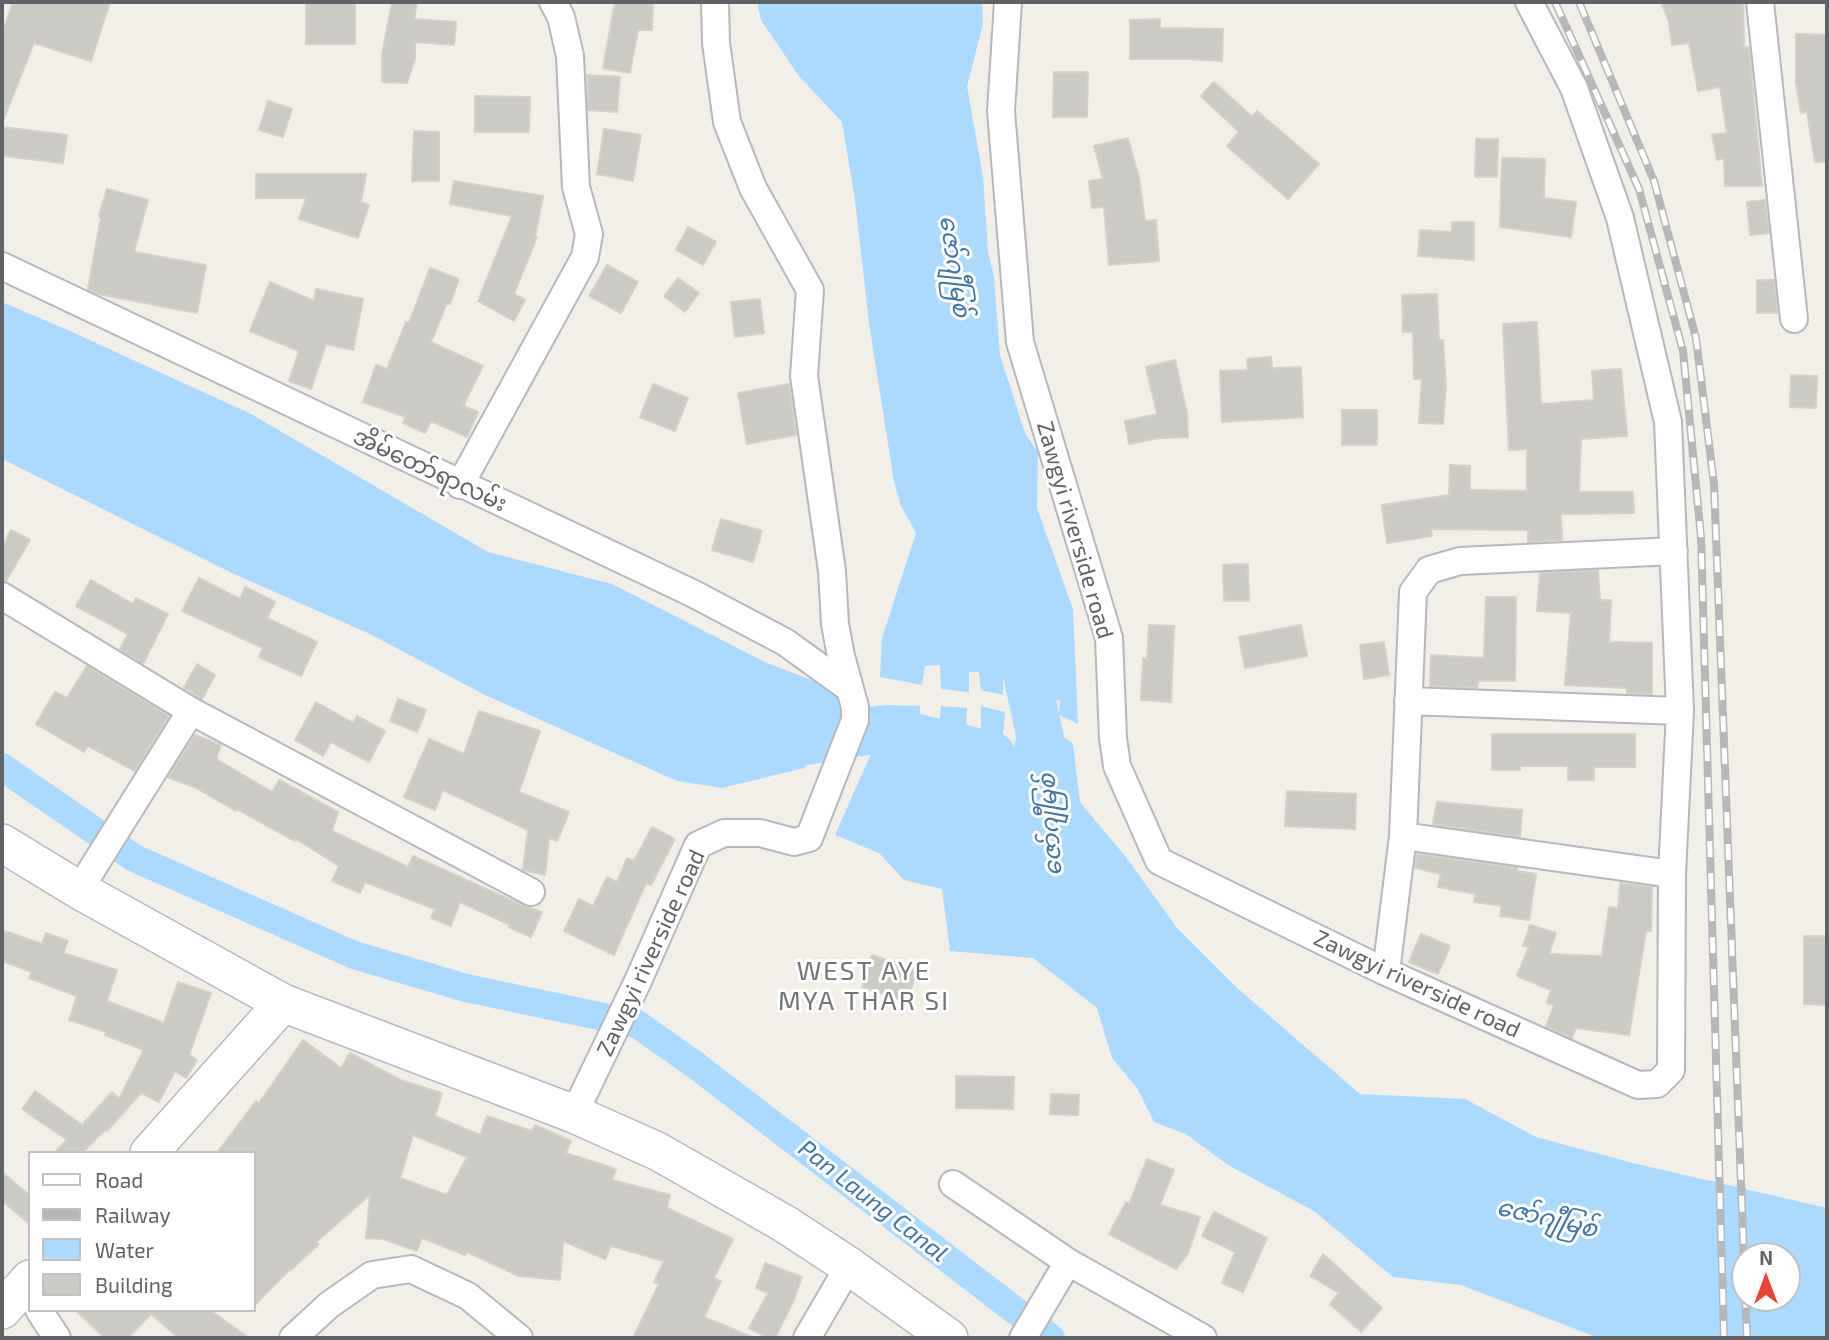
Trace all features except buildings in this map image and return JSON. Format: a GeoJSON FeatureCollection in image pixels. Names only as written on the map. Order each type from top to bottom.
{"type":"FeatureCollection","features":[{"type":"Feature","properties":{"kind":"street"},"geometry":{"type":"LineString","coordinates":[[460,485],[584,257],[589,234],[576,187],[570,56],[561,17],[553,2]]}},
{"type":"Feature","properties":{"kind":"street","name":"Zawgyi riverside road"},"geometry":{"type":"LineString","coordinates":[[574,1114],[638,981],[698,845],[724,833],[761,833],[794,842],[809,838],[855,720],[855,707],[835,624],[832,571],[804,376],[810,290],[753,188],[727,122],[716,43],[715,2]]}},
{"type":"Feature","properties":{"kind":"street","name":"Zawgyi riverside road"},"geometry":{"type":"LineString","coordinates":[[1007,2],[1001,111],[1020,342],[1109,638],[1113,738],[1117,765],[1159,861],[1386,972],[1638,1085],[1657,1084],[1671,1070],[1672,874]]}},
{"type":"Feature","properties":{"kind":"street"},"geometry":{"type":"LineString","coordinates":[[1403,836],[1672,874],[1680,711],[1668,422],[1620,218],[1574,88],[1529,2]]}},
{"type":"Feature","properties":{"kind":"street"},"geometry":{"type":"LineString","coordinates":[[1760,2],[1794,319]]}},
{"type":"Feature","properties":{"kind":"street","name":"အိမ်တော်ရာလမ်း"},"geometry":{"type":"LineString","coordinates":[[2,265],[692,593],[785,642],[850,688]]}},
{"type":"Feature","properties":{"kind":"street"},"geometry":{"type":"LineString","coordinates":[[1386,972],[1403,836],[1413,592],[1429,570],[1460,561],[1674,551]]}},
{"type":"Feature","properties":{"kind":"street"},"geometry":{"type":"LineString","coordinates":[[2,596],[191,711],[531,892]]}},
{"type":"Feature","properties":{"kind":"street"},"geometry":{"type":"LineString","coordinates":[[1408,701],[1680,711]]}},
{"type":"Feature","properties":{"kind":"street"},"geometry":{"type":"LineString","coordinates":[[79,890],[191,711]]}},
{"type":"Feature","properties":{"kind":"street"},"geometry":{"type":"LineString","coordinates":[[2,843],[79,890],[283,1003],[574,1114],[657,1151],[785,1224],[949,1338]]}},
{"type":"Feature","properties":{"kind":"street"},"geometry":{"type":"LineString","coordinates":[[151,1151],[283,1003]]}},
{"type":"Feature","properties":{"kind":"street"},"geometry":{"type":"LineString","coordinates":[[953,1184],[1068,1262],[1203,1338]]}},
{"type":"Feature","properties":{"kind":"street"},"geometry":{"type":"LineString","coordinates":[[1023,1338],[1068,1262]]}},
{"type":"Feature","properties":{"kind":"street"},"geometry":{"type":"LineString","coordinates":[[807,1338],[849,1266]]}},
{"type":"Feature","properties":{"kind":"street"},"geometry":{"type":"LineString","coordinates":[[293,1338],[329,1306],[372,1275],[411,1269],[468,1296],[519,1338]]}},
{"type":"Feature","properties":{"kind":"street"},"geometry":{"type":"LineString","coordinates":[[36,1312],[57,1338]]}},
{"type":"Feature","properties":{"kind":"water"},"geometry":{"type":"Polygon","coordinates":[[[757,2],[982,2],[983,24],[967,86],[983,177],[1000,355],[1025,433],[1038,452],[1037,508],[1073,609],[1078,724],[1059,715],[1060,701],[1045,698],[1044,707],[1023,698],[1025,684],[1003,676],[1003,695],[981,690],[979,672],[969,672],[969,692],[941,689],[940,665],[925,666],[922,685],[880,677],[882,638],[916,533],[901,506],[894,482],[842,122],[798,75],[761,20],[757,2]]]}},
{"type":"Feature","properties":{"kind":"water"},"geometry":{"type":"Polygon","coordinates":[[[2,302],[251,414],[488,552],[612,584],[765,662],[852,696],[804,768],[722,788],[677,781],[485,695],[370,634],[234,574],[2,459],[2,302]]]}},
{"type":"Feature","properties":{"kind":"water"},"geometry":{"type":"Polygon","coordinates":[[[885,705],[920,706],[919,740],[938,740],[941,706],[967,708],[966,742],[981,743],[981,706],[1005,712],[1002,747],[1013,750],[1022,714],[1041,723],[1035,756],[1050,763],[1054,729],[1073,744],[1080,802],[1126,857],[1177,928],[1236,987],[1360,1094],[1465,1099],[1536,1137],[1633,1163],[1827,1208],[1827,1338],[1599,1338],[1461,1285],[1393,1277],[1314,1211],[1228,1165],[1186,1134],[1154,1122],[1137,1088],[1112,1058],[1097,1008],[1033,958],[950,951],[942,889],[904,880],[879,853],[835,835],[882,729],[886,714],[885,705]]]}},
{"type":"Feature","properties":{"kind":"waterway","name":"ဇော်ဂျီမြစ်"},"geometry":{"type":"LineString","coordinates":[[1019,640],[1047,768],[1051,825]]}},
{"type":"Feature","properties":{"kind":"waterway"},"geometry":{"type":"LineString","coordinates":[[760,749],[882,729],[992,755]]}},
{"type":"Feature","properties":{"kind":"waterway","name":"Pan Laung Canal"},"geometry":{"type":"LineString","coordinates":[[2,767],[134,858],[354,955],[466,988],[637,1024],[694,1064],[1051,1338]]}},
{"type":"Feature","properties":{"kind":"railway"},"geometry":{"type":"LineString","coordinates":[[1555,2],[1639,189],[1683,351],[1701,537],[1724,1338]]}},
{"type":"Feature","properties":{"kind":"railway"},"geometry":{"type":"LineString","coordinates":[[1579,2],[1654,181],[1696,338],[1714,484],[1747,1338]]}},
{"type":"Feature","properties":{"kind":"district","name":"WEST AYE MYA THAR SI"},"geometry":{"type":"Point","coordinates":[864,986]}}]}
